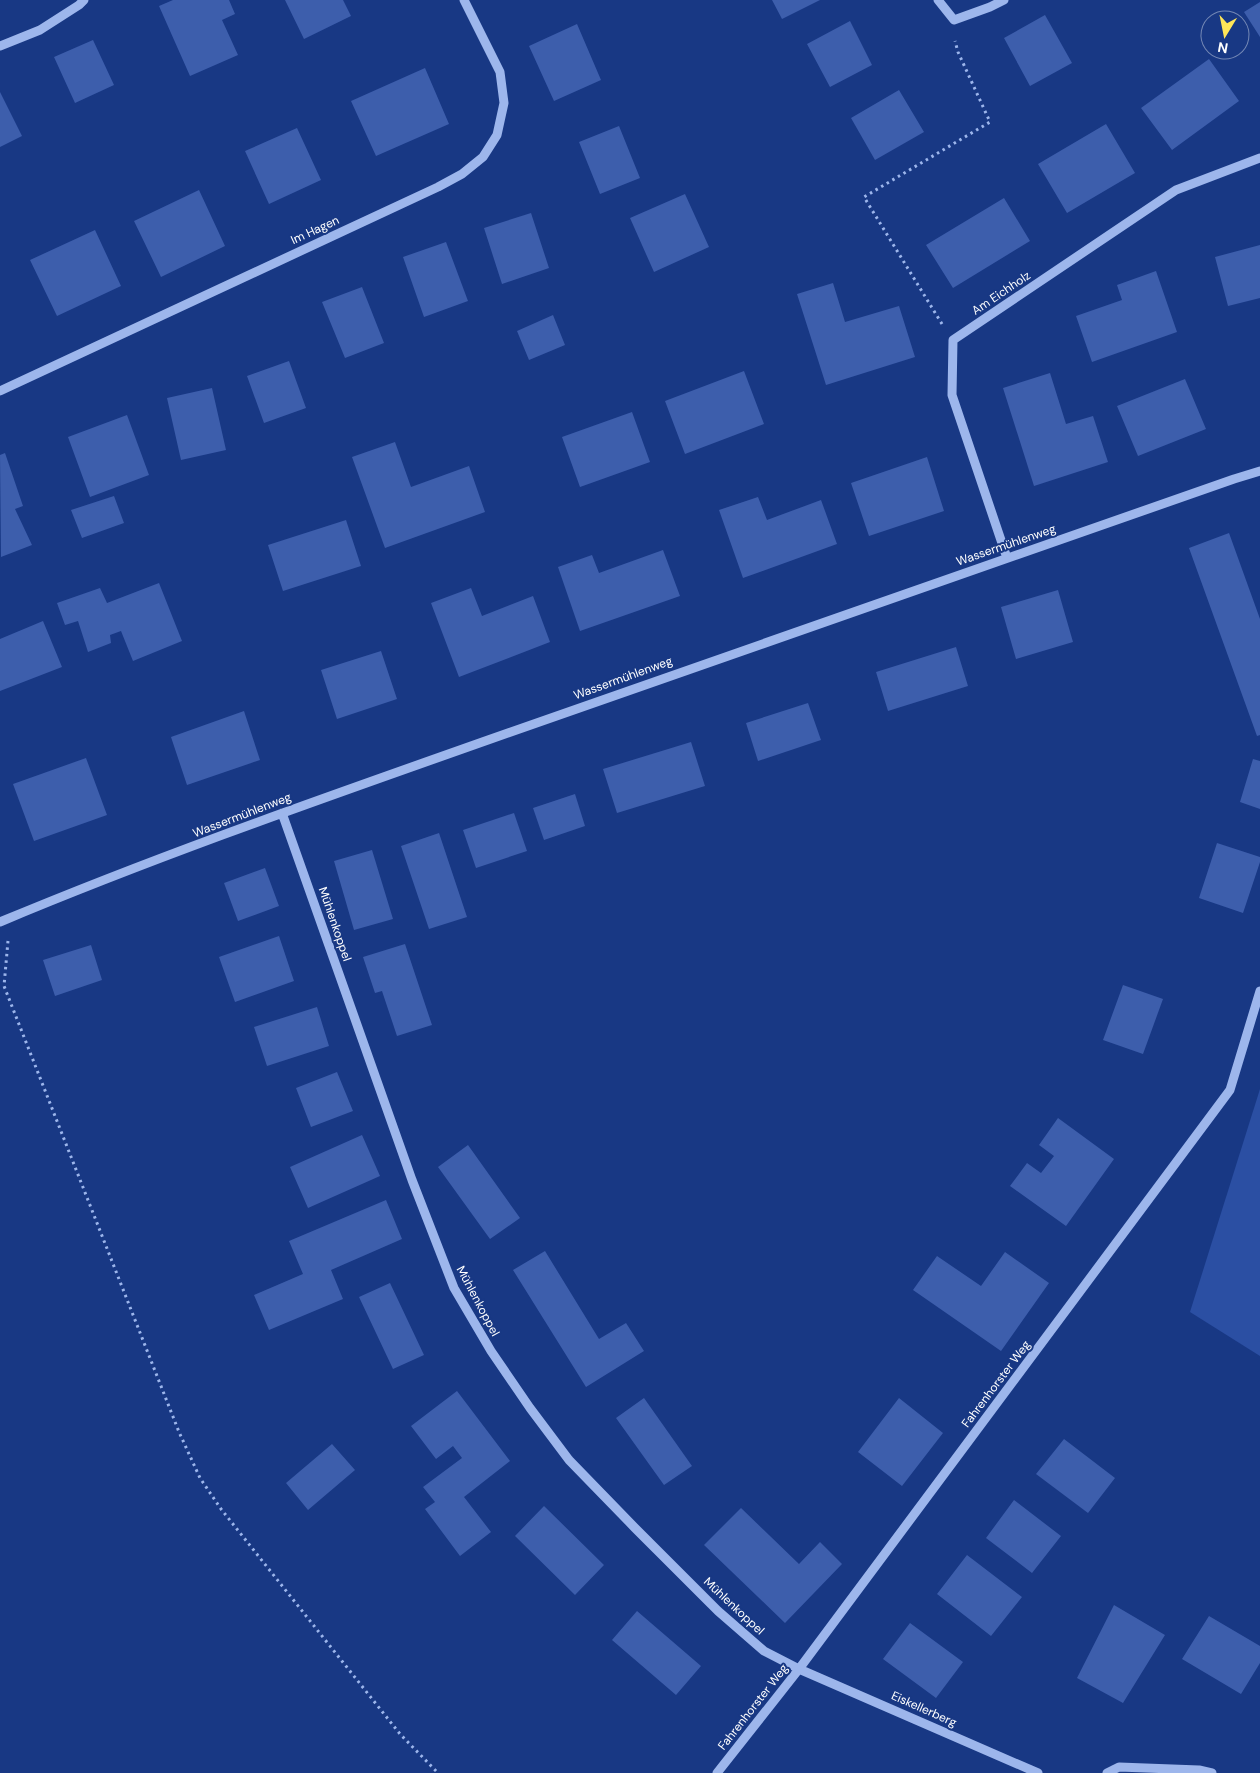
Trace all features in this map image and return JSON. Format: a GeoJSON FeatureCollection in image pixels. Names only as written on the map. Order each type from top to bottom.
{"type":"FeatureCollection","features":[{"type":"Feature","properties":{"kind":"street"},"geometry":{"type":"LineString","coordinates":[[0,46],[40,30],[84,0]]}},
{"type":"Feature","properties":{"kind":"street","name":"Im Hagen"},"geometry":{"type":"LineString","coordinates":[[0,391],[438,187],[462,174],[483,157],[497,135],[504,103],[500,72],[464,0]]}},
{"type":"Feature","properties":{"kind":"street"},"geometry":{"type":"LineString","coordinates":[[938,0],[954,20],[990,8],[1004,0]]}},
{"type":"Feature","properties":{"kind":"street","name":"Am Eichholz"},"geometry":{"type":"LineString","coordinates":[[953,340],[1176,190],[1260,158]]}},
{"type":"Feature","properties":{"kind":"street"},"geometry":{"type":"LineString","coordinates":[[953,340],[952,395],[1007,558]]}},
{"type":"Feature","properties":{"kind":"street","name":"Wassermühlenweg"},"geometry":{"type":"LineString","coordinates":[[0,922],[57,898],[282,813],[728,654],[1260,471]]}},
{"type":"Feature","properties":{"kind":"street","name":"Mühlenkoppel"},"geometry":{"type":"LineString","coordinates":[[282,813],[409,1171],[454,1288],[491,1351],[569,1460],[635,1528],[718,1610],[764,1651],[800,1668]]}},
{"type":"Feature","properties":{"kind":"street","name":"Fahrenhorster Weg"},"geometry":{"type":"LineString","coordinates":[[717,1773],[800,1668],[1230,1090],[1260,991]]}},
{"type":"Feature","properties":{"kind":"street","name":"Eiskellerberg"},"geometry":{"type":"LineString","coordinates":[[800,1668],[1038,1773]]}},
{"type":"Feature","properties":{"kind":"street"},"geometry":{"type":"LineString","coordinates":[[1107,1773],[1119,1767],[1199,1770],[1212,1773]]}},
{"type":"Feature","properties":{"kind":"path"},"geometry":{"type":"LineString","coordinates":[[945,9],[958,52],[990,122],[864,197],[953,340]]}},
{"type":"Feature","properties":{"kind":"path"},"geometry":{"type":"LineString","coordinates":[[9,918],[2,987],[179,1432],[200,1478],[221,1509],[400,1734],[438,1773]]}},
{"type":"Feature","properties":{"kind":"shaded area"},"geometry":{"type":"Polygon","coordinates":[[[1260,1089],[1260,1356],[1190,1312],[1260,1089]]]}},
{"type":"Feature","properties":{"kind":"building"},"geometry":{"type":"Polygon","coordinates":[[[173,0],[229,0],[235,14],[222,20],[238,55],[190,76],[159,6],[173,0]]]}},
{"type":"Feature","properties":{"kind":"building"},"geometry":{"type":"Polygon","coordinates":[[[285,0],[343,0],[351,16],[304,39],[285,0]]]}},
{"type":"Feature","properties":{"kind":"building"},"geometry":{"type":"Polygon","coordinates":[[[772,0],[820,0],[782,19],[772,0]]]}},
{"type":"Feature","properties":{"kind":"building"},"geometry":{"type":"Polygon","coordinates":[[[1260,2],[1260,37],[1250,21],[1250,10],[1247,10],[1260,2]]]}},
{"type":"Feature","properties":{"kind":"building"},"geometry":{"type":"Polygon","coordinates":[[[1045,15],[1072,63],[1030,86],[1004,38],[1045,15]]]}},
{"type":"Feature","properties":{"kind":"building"},"geometry":{"type":"Polygon","coordinates":[[[850,21],[872,65],[830,87],[807,44],[850,21]]]}},
{"type":"Feature","properties":{"kind":"building"},"geometry":{"type":"Polygon","coordinates":[[[577,24],[601,80],[554,101],[529,46],[577,24]]]}},
{"type":"Feature","properties":{"kind":"building"},"geometry":{"type":"Polygon","coordinates":[[[93,40],[114,85],[75,103],[54,57],[93,40]]]}},
{"type":"Feature","properties":{"kind":"building"},"geometry":{"type":"Polygon","coordinates":[[[1208,60],[1210,60],[1239,101],[1172,150],[1141,108],[1208,60]]]}},
{"type":"Feature","properties":{"kind":"building"},"geometry":{"type":"Polygon","coordinates":[[[425,68],[449,124],[376,156],[351,101],[425,68]]]}},
{"type":"Feature","properties":{"kind":"building"},"geometry":{"type":"Polygon","coordinates":[[[899,90],[924,132],[875,160],[851,118],[899,90]]]}},
{"type":"Feature","properties":{"kind":"building"},"geometry":{"type":"Polygon","coordinates":[[[0,92],[22,136],[0,147],[0,92]]]}},
{"type":"Feature","properties":{"kind":"building"},"geometry":{"type":"Polygon","coordinates":[[[1106,124],[1135,173],[1067,213],[1038,164],[1106,124]]]}},
{"type":"Feature","properties":{"kind":"building"},"geometry":{"type":"Polygon","coordinates":[[[619,126],[640,178],[600,194],[579,142],[619,126]]]}},
{"type":"Feature","properties":{"kind":"building"},"geometry":{"type":"Polygon","coordinates":[[[297,128],[321,180],[269,204],[245,151],[297,128]]]}},
{"type":"Feature","properties":{"kind":"building"},"geometry":{"type":"Polygon","coordinates":[[[199,190],[225,246],[161,277],[134,221],[199,190]]]}},
{"type":"Feature","properties":{"kind":"building"},"geometry":{"type":"Polygon","coordinates":[[[685,194],[709,247],[654,272],[630,218],[685,194]]]}},
{"type":"Feature","properties":{"kind":"building"},"geometry":{"type":"Polygon","coordinates":[[[1004,198],[1030,241],[953,288],[926,245],[1004,198]]]}},
{"type":"Feature","properties":{"kind":"building"},"geometry":{"type":"Polygon","coordinates":[[[531,213],[549,268],[502,284],[484,228],[531,213]]]}},
{"type":"Feature","properties":{"kind":"building"},"geometry":{"type":"Polygon","coordinates":[[[95,230],[121,286],[57,316],[30,260],[95,230]]]}},
{"type":"Feature","properties":{"kind":"building"},"geometry":{"type":"Polygon","coordinates":[[[446,242],[468,301],[424,317],[403,257],[446,242]]]}},
{"type":"Feature","properties":{"kind":"building"},"geometry":{"type":"Polygon","coordinates":[[[1260,245],[1260,298],[1228,306],[1215,257],[1260,245]]]}},
{"type":"Feature","properties":{"kind":"building"},"geometry":{"type":"Polygon","coordinates":[[[1156,271],[1177,332],[1092,362],[1076,316],[1122,300],[1117,285],[1156,271]]]}},
{"type":"Feature","properties":{"kind":"building"},"geometry":{"type":"Polygon","coordinates":[[[833,283],[845,322],[899,306],[915,357],[826,385],[797,294],[833,283]]]}},
{"type":"Feature","properties":{"kind":"building"},"geometry":{"type":"Polygon","coordinates":[[[362,287],[384,343],[345,358],[322,302],[362,287]]]}},
{"type":"Feature","properties":{"kind":"building"},"geometry":{"type":"Polygon","coordinates":[[[553,315],[565,345],[529,360],[517,331],[553,315]]]}},
{"type":"Feature","properties":{"kind":"building"},"geometry":{"type":"Polygon","coordinates":[[[289,361],[306,408],[264,423],[247,376],[289,361]]]}},
{"type":"Feature","properties":{"kind":"building"},"geometry":{"type":"Polygon","coordinates":[[[744,371],[764,424],[685,454],[665,401],[744,371]]]}},
{"type":"Feature","properties":{"kind":"building"},"geometry":{"type":"Polygon","coordinates":[[[1050,373],[1066,424],[1093,416],[1108,462],[1034,486],[1003,388],[1050,373]]]}},
{"type":"Feature","properties":{"kind":"building"},"geometry":{"type":"Polygon","coordinates":[[[1185,379],[1206,429],[1138,456],[1117,406],[1185,379]]]}},
{"type":"Feature","properties":{"kind":"building"},"geometry":{"type":"Polygon","coordinates":[[[212,388],[226,450],[181,460],[167,398],[212,388]]]}},
{"type":"Feature","properties":{"kind":"building"},"geometry":{"type":"Polygon","coordinates":[[[632,412],[650,462],[580,487],[562,437],[632,412]]]}},
{"type":"Feature","properties":{"kind":"building"},"geometry":{"type":"Polygon","coordinates":[[[127,415],[149,475],[90,497],[68,437],[127,415]]]}},
{"type":"Feature","properties":{"kind":"building"},"geometry":{"type":"Polygon","coordinates":[[[395,442],[411,487],[469,466],[485,512],[385,548],[352,457],[395,442]]]}},
{"type":"Feature","properties":{"kind":"building"},"geometry":{"type":"Polygon","coordinates":[[[5,453],[23,506],[15,509],[32,545],[1,557],[0,455],[5,453]]]}},
{"type":"Feature","properties":{"kind":"building"},"geometry":{"type":"Polygon","coordinates":[[[927,457],[944,511],[869,536],[851,483],[927,457]]]}},
{"type":"Feature","properties":{"kind":"building"},"geometry":{"type":"Polygon","coordinates":[[[114,496],[124,523],[82,538],[71,510],[114,496]]]}},
{"type":"Feature","properties":{"kind":"building"},"geometry":{"type":"Polygon","coordinates":[[[758,497],[767,520],[821,500],[837,544],[743,578],[719,510],[758,497]]]}},
{"type":"Feature","properties":{"kind":"building"},"geometry":{"type":"Polygon","coordinates":[[[346,520],[361,566],[283,591],[268,545],[346,520]]]}},
{"type":"Feature","properties":{"kind":"building"},"geometry":{"type":"Polygon","coordinates":[[[1229,533],[1260,619],[1260,735],[1257,736],[1189,548],[1229,533]]]}},
{"type":"Feature","properties":{"kind":"building"},"geometry":{"type":"Polygon","coordinates":[[[663,550],[680,596],[580,631],[558,567],[592,555],[599,573],[663,550]]]}},
{"type":"Feature","properties":{"kind":"building"},"geometry":{"type":"Polygon","coordinates":[[[159,583],[182,641],[133,661],[121,631],[110,635],[111,643],[88,652],[78,621],[65,625],[57,603],[100,588],[107,603],[159,583]]]}},
{"type":"Feature","properties":{"kind":"building"},"geometry":{"type":"Polygon","coordinates":[[[471,588],[482,616],[533,596],[550,642],[459,677],[431,603],[471,588]]]}},
{"type":"Feature","properties":{"kind":"building"},"geometry":{"type":"Polygon","coordinates":[[[1058,590],[1073,642],[1016,659],[1001,607],[1058,590]]]}},
{"type":"Feature","properties":{"kind":"building"},"geometry":{"type":"Polygon","coordinates":[[[43,621],[62,667],[0,691],[0,639],[43,621]]]}},
{"type":"Feature","properties":{"kind":"building"},"geometry":{"type":"Polygon","coordinates":[[[956,647],[968,686],[888,711],[876,672],[956,647]]]}},
{"type":"Feature","properties":{"kind":"building"},"geometry":{"type":"Polygon","coordinates":[[[381,651],[397,699],[337,719],[321,670],[381,651]]]}},
{"type":"Feature","properties":{"kind":"building"},"geometry":{"type":"Polygon","coordinates":[[[808,703],[821,740],[758,761],[746,723],[808,703]]]}},
{"type":"Feature","properties":{"kind":"building"},"geometry":{"type":"Polygon","coordinates":[[[244,711],[260,760],[187,785],[171,737],[244,711]]]}},
{"type":"Feature","properties":{"kind":"building"},"geometry":{"type":"Polygon","coordinates":[[[691,742],[705,786],[617,813],[603,769],[691,742]]]}},
{"type":"Feature","properties":{"kind":"building"},"geometry":{"type":"Polygon","coordinates":[[[86,758],[107,815],[34,841],[13,784],[86,758]]]}},
{"type":"Feature","properties":{"kind":"building"},"geometry":{"type":"Polygon","coordinates":[[[1253,759],[1260,761],[1260,809],[1240,802],[1253,759]]]}},
{"type":"Feature","properties":{"kind":"building"},"geometry":{"type":"Polygon","coordinates":[[[575,794],[585,826],[544,840],[533,808],[575,794]]]}},
{"type":"Feature","properties":{"kind":"building"},"geometry":{"type":"Polygon","coordinates":[[[514,813],[527,851],[476,868],[463,830],[514,813]]]}},
{"type":"Feature","properties":{"kind":"building"},"geometry":{"type":"Polygon","coordinates":[[[439,833],[467,917],[429,929],[401,846],[439,833]]]}},
{"type":"Feature","properties":{"kind":"building"},"geometry":{"type":"Polygon","coordinates":[[[1217,843],[1260,857],[1243,913],[1199,898],[1217,843]]]}},
{"type":"Feature","properties":{"kind":"building"},"geometry":{"type":"Polygon","coordinates":[[[372,850],[393,919],[354,930],[334,861],[372,850]]]}},
{"type":"Feature","properties":{"kind":"building"},"geometry":{"type":"Polygon","coordinates":[[[265,868],[279,906],[238,921],[224,883],[265,868]]]}},
{"type":"Feature","properties":{"kind":"building"},"geometry":{"type":"Polygon","coordinates":[[[279,936],[294,981],[235,1002],[219,957],[279,936]]]}},
{"type":"Feature","properties":{"kind":"building"},"geometry":{"type":"Polygon","coordinates":[[[405,944],[432,1025],[397,1036],[382,991],[375,993],[363,957],[405,944]]]}},
{"type":"Feature","properties":{"kind":"building"},"geometry":{"type":"Polygon","coordinates":[[[91,945],[102,980],[55,996],[43,960],[91,945]]]}},
{"type":"Feature","properties":{"kind":"building"},"geometry":{"type":"Polygon","coordinates":[[[1123,985],[1163,999],[1143,1054],[1103,1040],[1123,985]]]}},
{"type":"Feature","properties":{"kind":"building"},"geometry":{"type":"Polygon","coordinates":[[[317,1007],[329,1046],[267,1066],[254,1027],[317,1007]]]}},
{"type":"Feature","properties":{"kind":"building"},"geometry":{"type":"Polygon","coordinates":[[[337,1072],[353,1111],[311,1127],[296,1088],[337,1072]]]}},
{"type":"Feature","properties":{"kind":"building"},"geometry":{"type":"Polygon","coordinates":[[[1058,1118],[1114,1159],[1066,1226],[1010,1186],[1027,1163],[1041,1173],[1054,1156],[1039,1145],[1058,1118]]]}},
{"type":"Feature","properties":{"kind":"building"},"geometry":{"type":"Polygon","coordinates":[[[362,1135],[380,1176],[308,1208],[290,1167],[362,1135]]]}},
{"type":"Feature","properties":{"kind":"building"},"geometry":{"type":"Polygon","coordinates":[[[468,1145],[520,1218],[490,1239],[438,1167],[468,1145]]]}},
{"type":"Feature","properties":{"kind":"building"},"geometry":{"type":"Polygon","coordinates":[[[386,1200],[402,1239],[331,1270],[343,1299],[269,1330],[254,1295],[303,1274],[289,1241],[386,1200]]]}},
{"type":"Feature","properties":{"kind":"building"},"geometry":{"type":"Polygon","coordinates":[[[545,1251],[599,1339],[626,1323],[644,1351],[586,1387],[513,1270],[545,1251]]]}},
{"type":"Feature","properties":{"kind":"building"},"geometry":{"type":"Polygon","coordinates":[[[1005,1252],[1049,1283],[1001,1351],[913,1290],[937,1256],[981,1286],[1005,1252]]]}},
{"type":"Feature","properties":{"kind":"building"},"geometry":{"type":"Polygon","coordinates":[[[390,1283],[424,1355],[393,1369],[359,1297],[390,1283]]]}},
{"type":"Feature","properties":{"kind":"building"},"geometry":{"type":"Polygon","coordinates":[[[457,1391],[510,1461],[464,1497],[491,1532],[460,1556],[425,1509],[435,1502],[423,1487],[462,1458],[453,1446],[436,1459],[411,1426],[457,1391]]]}},
{"type":"Feature","properties":{"kind":"building"},"geometry":{"type":"Polygon","coordinates":[[[644,1398],[692,1466],[664,1485],[616,1418],[644,1398]]]}},
{"type":"Feature","properties":{"kind":"building"},"geometry":{"type":"Polygon","coordinates":[[[899,1398],[943,1433],[902,1486],[858,1452],[899,1398]]]}},
{"type":"Feature","properties":{"kind":"building"},"geometry":{"type":"Polygon","coordinates":[[[1064,1439],[1115,1478],[1088,1513],[1036,1474],[1064,1439]]]}},
{"type":"Feature","properties":{"kind":"building"},"geometry":{"type":"Polygon","coordinates":[[[332,1444],[355,1470],[308,1510],[286,1483],[332,1444]]]}},
{"type":"Feature","properties":{"kind":"building"},"geometry":{"type":"Polygon","coordinates":[[[1014,1500],[1061,1536],[1032,1573],[986,1538],[1014,1500]]]}},
{"type":"Feature","properties":{"kind":"building"},"geometry":{"type":"Polygon","coordinates":[[[544,1506],[604,1565],[575,1595],[515,1536],[544,1506]]]}},
{"type":"Feature","properties":{"kind":"building"},"geometry":{"type":"Polygon","coordinates":[[[741,1508],[799,1564],[820,1542],[842,1564],[785,1623],[704,1545],[741,1508]]]}},
{"type":"Feature","properties":{"kind":"building"},"geometry":{"type":"Polygon","coordinates":[[[967,1555],[1022,1597],[991,1636],[937,1594],[967,1555]]]}},
{"type":"Feature","properties":{"kind":"building"},"geometry":{"type":"Polygon","coordinates":[[[1114,1605],[1165,1635],[1123,1703],[1077,1678],[1114,1605]]]}},
{"type":"Feature","properties":{"kind":"building"},"geometry":{"type":"Polygon","coordinates":[[[637,1611],[701,1666],[676,1695],[612,1640],[637,1611]]]}},
{"type":"Feature","properties":{"kind":"building"},"geometry":{"type":"Polygon","coordinates":[[[1209,1616],[1260,1646],[1260,1663],[1241,1694],[1182,1659],[1209,1616]]]}},
{"type":"Feature","properties":{"kind":"building"},"geometry":{"type":"Polygon","coordinates":[[[910,1623],[963,1662],[936,1698],[883,1659],[910,1623]]]}}]}
